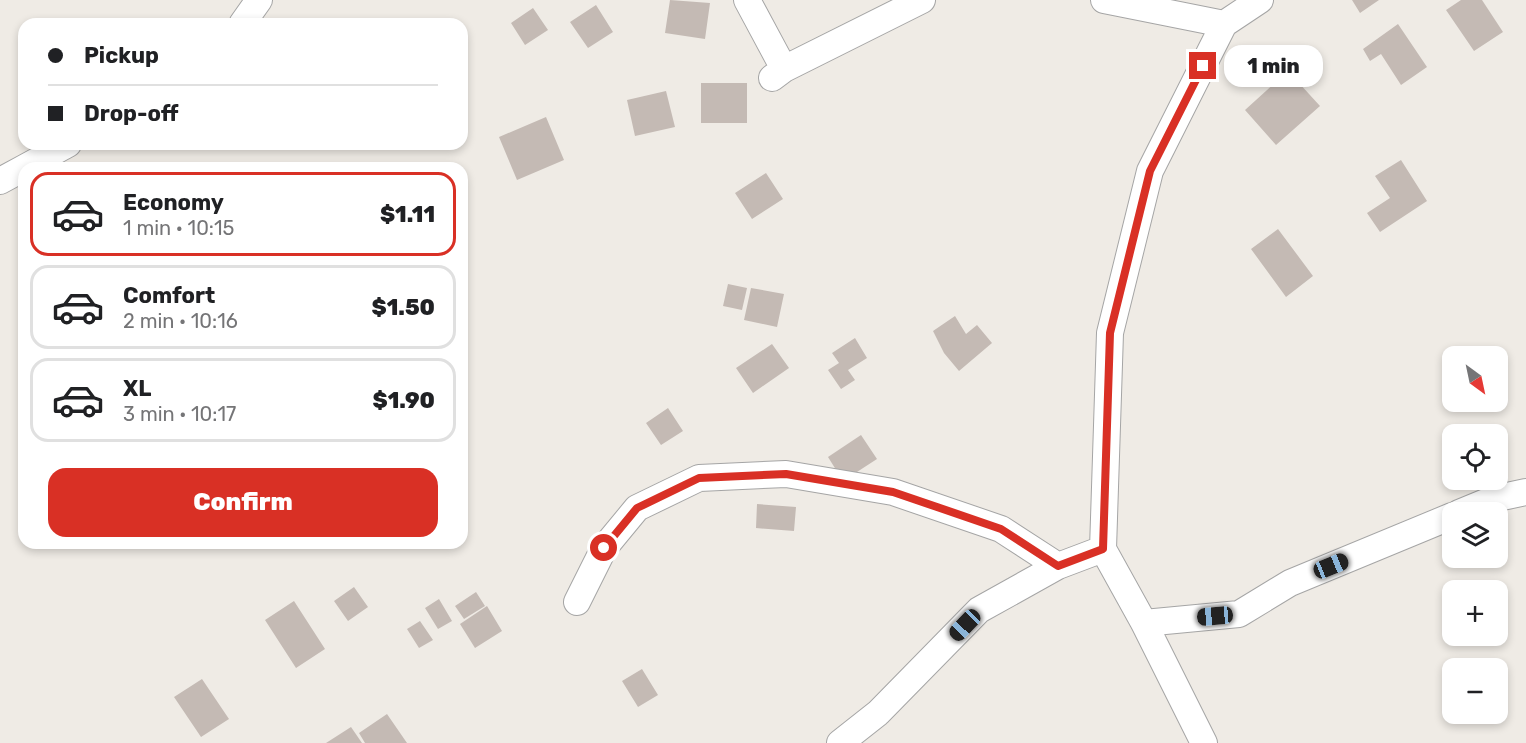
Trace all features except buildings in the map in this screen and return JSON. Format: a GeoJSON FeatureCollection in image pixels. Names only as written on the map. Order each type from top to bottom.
{"type":"FeatureCollection","features":[{"type":"Feature","properties":{"kind":"street"},"geometry":{"type":"LineString","coordinates":[[246,18],[259,0]]}},
{"type":"Feature","properties":{"kind":"street"},"geometry":{"type":"LineString","coordinates":[[747,0],[778,74],[922,0]]}},
{"type":"Feature","properties":{"kind":"street"},"geometry":{"type":"LineString","coordinates":[[1104,0],[1224,24]]}},
{"type":"Feature","properties":{"kind":"street"},"geometry":{"type":"LineString","coordinates":[[1204,743],[1144,623],[1103,549],[1110,333],[1150,171],[1224,24],[1260,0]]}},
{"type":"Feature","properties":{"kind":"street"},"geometry":{"type":"LineString","coordinates":[[35,162],[57,150]]}},
{"type":"Feature","properties":{"kind":"street"},"geometry":{"type":"LineString","coordinates":[[0,181],[18,171]]}},
{"type":"Feature","properties":{"kind":"street"},"geometry":{"type":"LineString","coordinates":[[577,602],[604,548],[637,508],[699,478],[786,474],[893,492],[1001,529],[1058,566]]}},
{"type":"Feature","properties":{"kind":"street"},"geometry":{"type":"LineString","coordinates":[[1486,502],[1526,492]]}},
{"type":"Feature","properties":{"kind":"street"},"geometry":{"type":"LineString","coordinates":[[1144,623],[1239,614],[1290,582],[1442,520]]}},
{"type":"Feature","properties":{"kind":"street"},"geometry":{"type":"LineString","coordinates":[[840,743],[878,713],[979,610],[1058,566],[1103,549]]}},
{"type":"Feature","properties":{"kind":"route"},"geometry":{"type":"LineString","coordinates":[[604,548],[637,508],[699,478],[786,474],[893,492],[1001,529],[1058,566],[1103,549],[1110,333],[1150,171],[1203,66]]}}]}
